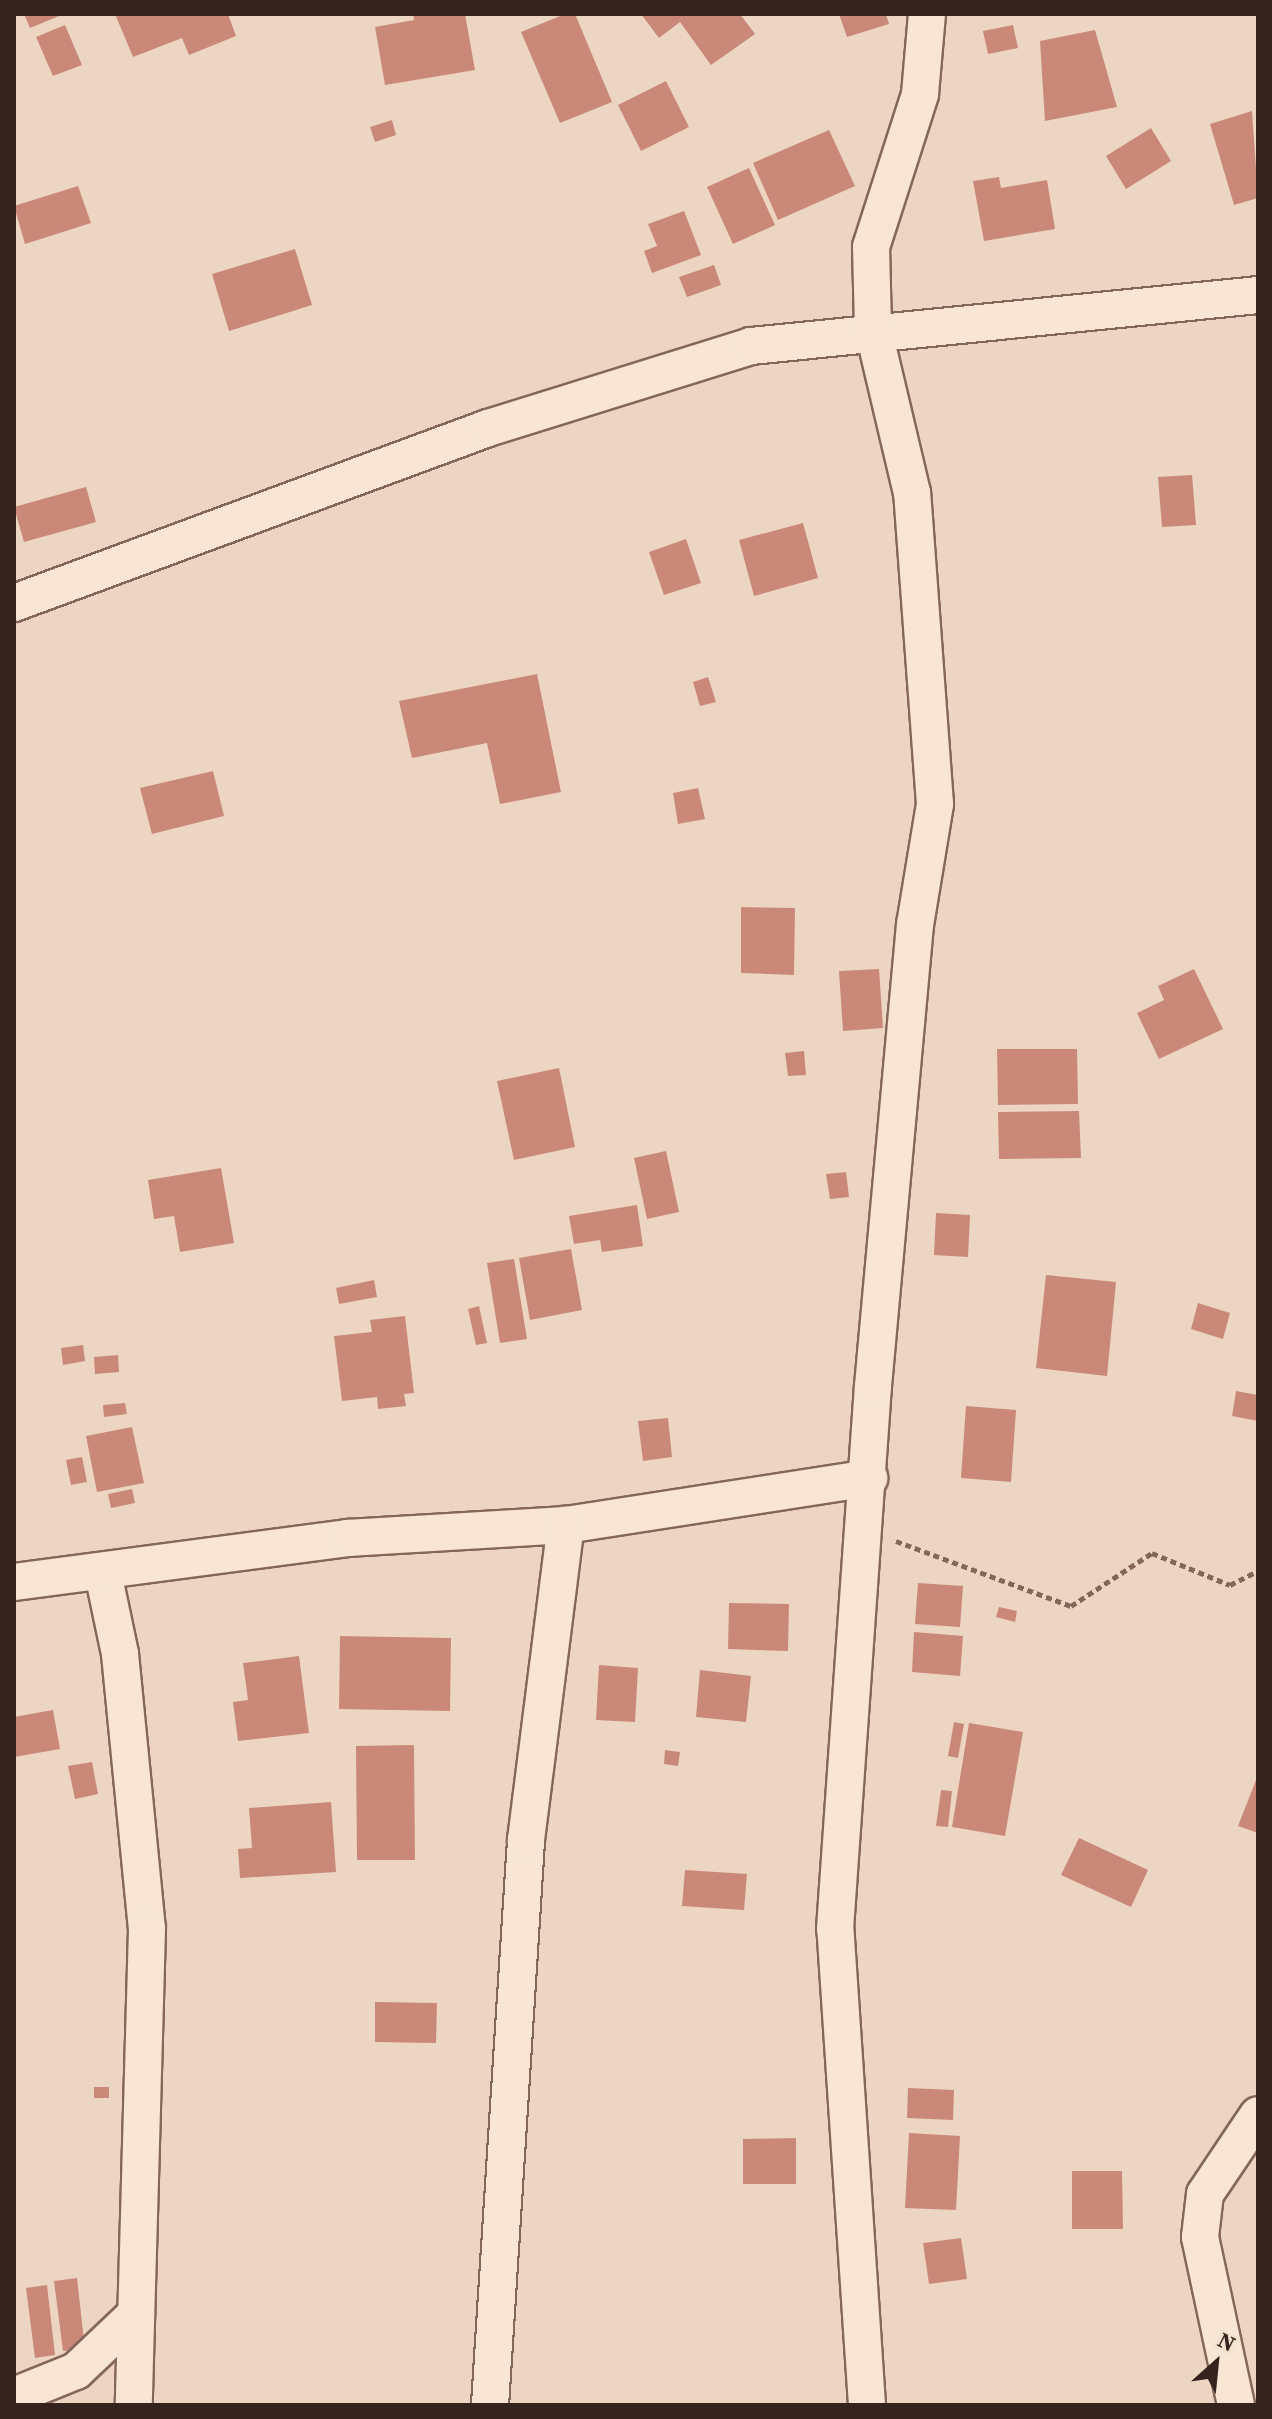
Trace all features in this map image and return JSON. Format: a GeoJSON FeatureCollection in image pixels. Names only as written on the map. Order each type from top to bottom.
{"type":"FeatureCollection","features":[{"type":"Feature","properties":{"kind":"street"},"geometry":{"type":"LineString","coordinates":[[867,2405],[835,1929],[915,925],[935,804],[912,493],[873,328],[871,247],[920,94],[927,14]]}},
{"type":"Feature","properties":{"kind":"street"},"geometry":{"type":"LineString","coordinates":[[14,603],[488,428],[751,346],[873,328],[1258,295]]}},
{"type":"Feature","properties":{"kind":"street"},"geometry":{"type":"LineString","coordinates":[[14,1582],[103,1573],[348,1538],[566,1525],[869,1478]]}},
{"type":"Feature","properties":{"kind":"street"},"geometry":{"type":"LineString","coordinates":[[490,2405],[526,1840],[566,1525]]}},
{"type":"Feature","properties":{"kind":"street"},"geometry":{"type":"LineString","coordinates":[[103,1573],[120,1654],[147,1929],[134,2405]]}},
{"type":"Feature","properties":{"kind":"street"},"geometry":{"type":"LineString","coordinates":[[1236,2405],[1200,2237],[1205,2194],[1258,2115]]}},
{"type":"Feature","properties":{"kind":"street"},"geometry":{"type":"LineString","coordinates":[[14,2396],[76,2371],[136,2314]]}},
{"type":"Feature","properties":{"kind":"path"},"geometry":{"type":"LineString","coordinates":[[866,1529],[1071,1606],[1152,1553],[1230,1585],[1258,1571]]}},
{"type":"Feature","properties":{"kind":"building"},"geometry":{"type":"Polygon","coordinates":[[[24,14],[64,14],[30,28],[24,14]]]}},
{"type":"Feature","properties":{"kind":"building"},"geometry":{"type":"Polygon","coordinates":[[[115,14],[228,14],[236,36],[189,55],[182,38],[133,57],[115,14]]]}},
{"type":"Feature","properties":{"kind":"building"},"geometry":{"type":"Polygon","coordinates":[[[413,14],[465,14],[475,70],[385,85],[375,27],[414,20],[413,14]]]}},
{"type":"Feature","properties":{"kind":"building"},"geometry":{"type":"Polygon","coordinates":[[[565,14],[575,14],[612,102],[560,123],[521,32],[565,14]]]}},
{"type":"Feature","properties":{"kind":"building"},"geometry":{"type":"Polygon","coordinates":[[[641,14],[740,14],[755,34],[711,65],[680,22],[659,38],[641,14]]]}},
{"type":"Feature","properties":{"kind":"building"},"geometry":{"type":"Polygon","coordinates":[[[839,14],[886,14],[889,24],[847,37],[839,14]]]}},
{"type":"Feature","properties":{"kind":"building"},"geometry":{"type":"Polygon","coordinates":[[[65,25],[82,65],[53,76],[36,37],[65,25]]]}},
{"type":"Feature","properties":{"kind":"building"},"geometry":{"type":"Polygon","coordinates":[[[1013,25],[1018,48],[988,54],[983,31],[1013,25]]]}},
{"type":"Feature","properties":{"kind":"building"},"geometry":{"type":"Polygon","coordinates":[[[1095,30],[1117,107],[1045,121],[1040,41],[1095,30]]]}},
{"type":"Feature","properties":{"kind":"building"},"geometry":{"type":"Polygon","coordinates":[[[666,81],[689,127],[641,151],[618,105],[666,81]]]}},
{"type":"Feature","properties":{"kind":"building"},"geometry":{"type":"Polygon","coordinates":[[[1252,111],[1258,198],[1234,205],[1210,124],[1252,111]]]}},
{"type":"Feature","properties":{"kind":"building"},"geometry":{"type":"Polygon","coordinates":[[[392,120],[396,135],[375,142],[370,127],[392,120]]]}},
{"type":"Feature","properties":{"kind":"building"},"geometry":{"type":"Polygon","coordinates":[[[1151,128],[1171,161],[1126,189],[1106,156],[1151,128]]]}},
{"type":"Feature","properties":{"kind":"building"},"geometry":{"type":"Polygon","coordinates":[[[829,130],[855,186],[778,220],[753,163],[829,130]]]}},
{"type":"Feature","properties":{"kind":"building"},"geometry":{"type":"Polygon","coordinates":[[[749,168],[775,225],[733,244],[707,187],[749,168]]]}},
{"type":"Feature","properties":{"kind":"building"},"geometry":{"type":"Polygon","coordinates":[[[999,177],[1001,188],[1047,180],[1055,229],[984,241],[973,181],[999,177]]]}},
{"type":"Feature","properties":{"kind":"building"},"geometry":{"type":"Polygon","coordinates":[[[78,186],[91,223],[25,244],[14,206],[78,186]]]}},
{"type":"Feature","properties":{"kind":"building"},"geometry":{"type":"Polygon","coordinates":[[[684,211],[701,255],[652,273],[644,251],[657,246],[648,224],[684,211]]]}},
{"type":"Feature","properties":{"kind":"building"},"geometry":{"type":"Polygon","coordinates":[[[295,249],[312,305],[229,331],[212,274],[295,249]]]}},
{"type":"Feature","properties":{"kind":"building"},"geometry":{"type":"Polygon","coordinates":[[[714,265],[721,285],[687,297],[679,277],[714,265]]]}},
{"type":"Feature","properties":{"kind":"building"},"geometry":{"type":"Polygon","coordinates":[[[1192,475],[1196,525],[1162,527],[1158,477],[1192,475]]]}},
{"type":"Feature","properties":{"kind":"building"},"geometry":{"type":"Polygon","coordinates":[[[86,487],[96,522],[24,542],[14,507],[86,487]]]}},
{"type":"Feature","properties":{"kind":"building"},"geometry":{"type":"Polygon","coordinates":[[[803,523],[818,578],[754,596],[739,540],[803,523]]]}},
{"type":"Feature","properties":{"kind":"building"},"geometry":{"type":"Polygon","coordinates":[[[686,539],[701,583],[664,595],[649,552],[686,539]]]}},
{"type":"Feature","properties":{"kind":"building"},"geometry":{"type":"Polygon","coordinates":[[[537,674],[561,792],[500,804],[487,743],[412,758],[399,701],[537,674]]]}},
{"type":"Feature","properties":{"kind":"building"},"geometry":{"type":"Polygon","coordinates":[[[708,677],[716,702],[700,706],[693,682],[708,677]]]}},
{"type":"Feature","properties":{"kind":"building"},"geometry":{"type":"Polygon","coordinates":[[[213,771],[224,816],[152,834],[140,788],[213,771]]]}},
{"type":"Feature","properties":{"kind":"building"},"geometry":{"type":"Polygon","coordinates":[[[698,788],[705,819],[678,824],[673,793],[698,788]]]}},
{"type":"Feature","properties":{"kind":"building"},"geometry":{"type":"Polygon","coordinates":[[[741,907],[795,908],[794,975],[741,973],[741,907]]]}},
{"type":"Feature","properties":{"kind":"building"},"geometry":{"type":"Polygon","coordinates":[[[879,969],[883,1028],[843,1031],[839,971],[879,969]]]}},
{"type":"Feature","properties":{"kind":"building"},"geometry":{"type":"Polygon","coordinates":[[[1194,969],[1223,1029],[1159,1059],[1137,1013],[1164,1000],[1158,986],[1194,969]]]}},
{"type":"Feature","properties":{"kind":"building"},"geometry":{"type":"Polygon","coordinates":[[[997,1049],[1077,1049],[1078,1104],[998,1105],[997,1049]]]}},
{"type":"Feature","properties":{"kind":"building"},"geometry":{"type":"Polygon","coordinates":[[[804,1051],[806,1075],[788,1076],[785,1053],[804,1051]]]}},
{"type":"Feature","properties":{"kind":"building"},"geometry":{"type":"Polygon","coordinates":[[[559,1068],[575,1147],[514,1160],[497,1081],[559,1068]]]}},
{"type":"Feature","properties":{"kind":"building"},"geometry":{"type":"Polygon","coordinates":[[[1079,1111],[1081,1158],[999,1159],[998,1112],[1079,1111]]]}},
{"type":"Feature","properties":{"kind":"building"},"geometry":{"type":"Polygon","coordinates":[[[666,1151],[679,1212],[647,1219],[634,1158],[666,1151]]]}},
{"type":"Feature","properties":{"kind":"building"},"geometry":{"type":"Polygon","coordinates":[[[221,1168],[234,1243],[180,1252],[174,1216],[154,1219],[148,1180],[221,1168]]]}},
{"type":"Feature","properties":{"kind":"building"},"geometry":{"type":"Polygon","coordinates":[[[846,1172],[849,1197],[830,1199],[826,1174],[846,1172]]]}},
{"type":"Feature","properties":{"kind":"building"},"geometry":{"type":"Polygon","coordinates":[[[637,1205],[643,1246],[602,1252],[600,1240],[574,1244],[569,1216],[637,1205]]]}},
{"type":"Feature","properties":{"kind":"building"},"geometry":{"type":"Polygon","coordinates":[[[936,1213],[970,1215],[968,1257],[934,1255],[936,1213]]]}},
{"type":"Feature","properties":{"kind":"building"},"geometry":{"type":"Polygon","coordinates":[[[571,1249],[582,1310],[530,1320],[519,1258],[571,1249]]]}},
{"type":"Feature","properties":{"kind":"building"},"geometry":{"type":"Polygon","coordinates":[[[514,1259],[527,1339],[500,1343],[487,1263],[514,1259]]]}},
{"type":"Feature","properties":{"kind":"building"},"geometry":{"type":"Polygon","coordinates":[[[1046,1275],[1116,1282],[1107,1376],[1036,1368],[1046,1275]]]}},
{"type":"Feature","properties":{"kind":"building"},"geometry":{"type":"Polygon","coordinates":[[[374,1280],[377,1297],[339,1304],[336,1288],[374,1280]]]}},
{"type":"Feature","properties":{"kind":"building"},"geometry":{"type":"Polygon","coordinates":[[[1198,1303],[1230,1313],[1223,1339],[1191,1329],[1198,1303]]]}},
{"type":"Feature","properties":{"kind":"building"},"geometry":{"type":"Polygon","coordinates":[[[479,1306],[487,1343],[476,1345],[468,1309],[479,1306]]]}},
{"type":"Feature","properties":{"kind":"building"},"geometry":{"type":"Polygon","coordinates":[[[405,1316],[414,1393],[404,1394],[406,1406],[378,1409],[377,1397],[342,1401],[334,1336],[372,1332],[370,1320],[405,1316]]]}},
{"type":"Feature","properties":{"kind":"building"},"geometry":{"type":"Polygon","coordinates":[[[83,1345],[85,1361],[63,1365],[61,1348],[83,1345]]]}},
{"type":"Feature","properties":{"kind":"building"},"geometry":{"type":"Polygon","coordinates":[[[118,1355],[119,1372],[95,1374],[94,1357],[118,1355]]]}},
{"type":"Feature","properties":{"kind":"building"},"geometry":{"type":"Polygon","coordinates":[[[1236,1391],[1258,1395],[1258,1421],[1232,1416],[1236,1391]]]}},
{"type":"Feature","properties":{"kind":"building"},"geometry":{"type":"Polygon","coordinates":[[[125,1403],[127,1414],[104,1417],[103,1405],[125,1403]]]}},
{"type":"Feature","properties":{"kind":"building"},"geometry":{"type":"Polygon","coordinates":[[[966,1406],[1016,1410],[1011,1482],[961,1478],[966,1406]]]}},
{"type":"Feature","properties":{"kind":"building"},"geometry":{"type":"Polygon","coordinates":[[[668,1418],[672,1457],[643,1461],[638,1421],[668,1418]]]}},
{"type":"Feature","properties":{"kind":"building"},"geometry":{"type":"Polygon","coordinates":[[[132,1427],[144,1483],[97,1492],[86,1436],[132,1427]]]}},
{"type":"Feature","properties":{"kind":"building"},"geometry":{"type":"Polygon","coordinates":[[[82,1457],[87,1482],[71,1485],[66,1460],[82,1457]]]}},
{"type":"Feature","properties":{"kind":"building"},"geometry":{"type":"Polygon","coordinates":[[[132,1489],[135,1503],[111,1508],[108,1494],[132,1489]]]}},
{"type":"Feature","properties":{"kind":"building"},"geometry":{"type":"Polygon","coordinates":[[[918,1583],[963,1586],[960,1627],[915,1624],[918,1583]]]}},
{"type":"Feature","properties":{"kind":"building"},"geometry":{"type":"Polygon","coordinates":[[[729,1603],[789,1604],[788,1651],[728,1649],[729,1603]]]}},
{"type":"Feature","properties":{"kind":"building"},"geometry":{"type":"Polygon","coordinates":[[[999,1607],[1017,1611],[1015,1622],[996,1617],[999,1607]]]}},
{"type":"Feature","properties":{"kind":"building"},"geometry":{"type":"Polygon","coordinates":[[[914,1632],[963,1636],[960,1676],[912,1672],[914,1632]]]}},
{"type":"Feature","properties":{"kind":"building"},"geometry":{"type":"Polygon","coordinates":[[[340,1636],[451,1638],[450,1711],[339,1709],[340,1636]]]}},
{"type":"Feature","properties":{"kind":"building"},"geometry":{"type":"Polygon","coordinates":[[[299,1656],[309,1733],[238,1741],[233,1702],[248,1700],[243,1663],[299,1656]]]}},
{"type":"Feature","properties":{"kind":"building"},"geometry":{"type":"Polygon","coordinates":[[[599,1665],[638,1668],[635,1722],[596,1720],[599,1665]]]}},
{"type":"Feature","properties":{"kind":"building"},"geometry":{"type":"Polygon","coordinates":[[[700,1670],[751,1676],[746,1722],[696,1717],[700,1670]]]}},
{"type":"Feature","properties":{"kind":"building"},"geometry":{"type":"Polygon","coordinates":[[[53,1710],[60,1749],[14,1757],[14,1717],[53,1710]]]}},
{"type":"Feature","properties":{"kind":"building"},"geometry":{"type":"Polygon","coordinates":[[[954,1722],[964,1724],[958,1758],[948,1756],[954,1722]]]}},
{"type":"Feature","properties":{"kind":"building"},"geometry":{"type":"Polygon","coordinates":[[[969,1723],[1023,1732],[1005,1836],[952,1827],[969,1723]]]}},
{"type":"Feature","properties":{"kind":"building"},"geometry":{"type":"Polygon","coordinates":[[[414,1745],[415,1860],[357,1860],[356,1746],[414,1745]]]}},
{"type":"Feature","properties":{"kind":"building"},"geometry":{"type":"Polygon","coordinates":[[[665,1750],[680,1752],[678,1766],[664,1764],[665,1750]]]}},
{"type":"Feature","properties":{"kind":"building"},"geometry":{"type":"Polygon","coordinates":[[[92,1762],[98,1794],[75,1799],[68,1766],[92,1762]]]}},
{"type":"Feature","properties":{"kind":"building"},"geometry":{"type":"Polygon","coordinates":[[[1258,1775],[1258,1833],[1238,1826],[1258,1775]]]}},
{"type":"Feature","properties":{"kind":"building"},"geometry":{"type":"Polygon","coordinates":[[[941,1790],[952,1791],[948,1827],[936,1826],[941,1790]]]}},
{"type":"Feature","properties":{"kind":"building"},"geometry":{"type":"Polygon","coordinates":[[[331,1802],[336,1872],[240,1878],[238,1849],[252,1848],[249,1808],[331,1802]]]}},
{"type":"Feature","properties":{"kind":"building"},"geometry":{"type":"Polygon","coordinates":[[[1079,1838],[1148,1870],[1131,1907],[1061,1875],[1079,1838]]]}},
{"type":"Feature","properties":{"kind":"building"},"geometry":{"type":"Polygon","coordinates":[[[685,1870],[747,1874],[744,1910],[682,1906],[685,1870]]]}},
{"type":"Feature","properties":{"kind":"building"},"geometry":{"type":"Polygon","coordinates":[[[375,2002],[437,2003],[436,2043],[375,2042],[375,2002]]]}},
{"type":"Feature","properties":{"kind":"building"},"geometry":{"type":"Polygon","coordinates":[[[94,2087],[109,2087],[109,2098],[94,2098],[94,2087]]]}},
{"type":"Feature","properties":{"kind":"building"},"geometry":{"type":"Polygon","coordinates":[[[908,2088],[954,2090],[953,2120],[907,2118],[908,2088]]]}},
{"type":"Feature","properties":{"kind":"building"},"geometry":{"type":"Polygon","coordinates":[[[909,2133],[960,2136],[956,2210],[905,2208],[909,2133]]]}},
{"type":"Feature","properties":{"kind":"building"},"geometry":{"type":"Polygon","coordinates":[[[796,2138],[796,2184],[743,2184],[743,2139],[796,2138]]]}},
{"type":"Feature","properties":{"kind":"building"},"geometry":{"type":"Polygon","coordinates":[[[1072,2171],[1122,2171],[1123,2229],[1072,2229],[1072,2171]]]}},
{"type":"Feature","properties":{"kind":"building"},"geometry":{"type":"Polygon","coordinates":[[[961,2238],[967,2279],[929,2284],[923,2243],[961,2238]]]}},
{"type":"Feature","properties":{"kind":"building"},"geometry":{"type":"Polygon","coordinates":[[[77,2278],[85,2349],[63,2351],[54,2281],[77,2278]]]}},
{"type":"Feature","properties":{"kind":"building"},"geometry":{"type":"Polygon","coordinates":[[[47,2285],[55,2355],[35,2358],[26,2288],[47,2285]]]}}]}
